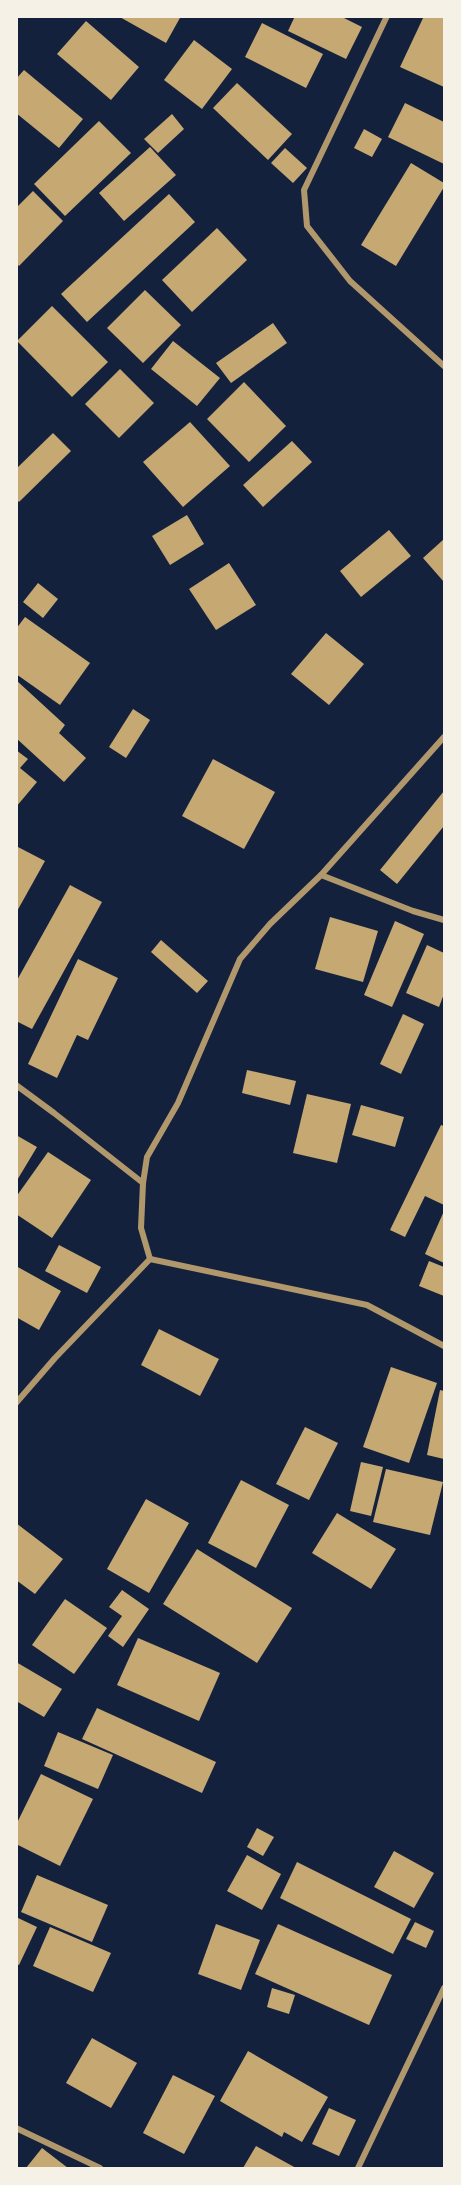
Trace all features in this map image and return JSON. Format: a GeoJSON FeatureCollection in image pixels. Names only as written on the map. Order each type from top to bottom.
{"type":"FeatureCollection","features":[{"type":"Feature","properties":{"kind":"street"},"geometry":{"type":"LineString","coordinates":[[387,16],[304,190],[307,225],[350,281],[444,366]]}},
{"type":"Feature","properties":{"kind":"street"},"geometry":{"type":"LineString","coordinates":[[150,1259],[141,1228],[147,1156],[178,1103],[240,959],[270,924],[321,874],[444,737]]}},
{"type":"Feature","properties":{"kind":"street"},"geometry":{"type":"LineString","coordinates":[[321,874],[413,911],[444,920]]}},
{"type":"Feature","properties":{"kind":"street"},"geometry":{"type":"LineString","coordinates":[[16,1085],[143,1183]]}},
{"type":"Feature","properties":{"kind":"street"},"geometry":{"type":"LineString","coordinates":[[150,1259],[367,1305],[444,1346]]}},
{"type":"Feature","properties":{"kind":"street"},"geometry":{"type":"LineString","coordinates":[[16,1403],[150,1259]]}},
{"type":"Feature","properties":{"kind":"street"},"geometry":{"type":"LineString","coordinates":[[358,2169],[444,1988]]}},
{"type":"Feature","properties":{"kind":"street"},"geometry":{"type":"LineString","coordinates":[[16,2128],[100,2169]]}},
{"type":"Feature","properties":{"kind":"building"},"geometry":{"type":"Polygon","coordinates":[[[118,16],[181,16],[166,43],[118,16]]]}},
{"type":"Feature","properties":{"kind":"building"},"geometry":{"type":"Polygon","coordinates":[[[295,16],[340,16],[362,27],[346,59],[288,31],[295,16]]]}},
{"type":"Feature","properties":{"kind":"building"},"geometry":{"type":"Polygon","coordinates":[[[424,16],[444,16],[444,87],[400,67],[424,16]]]}},
{"type":"Feature","properties":{"kind":"building"},"geometry":{"type":"Polygon","coordinates":[[[86,21],[139,67],[111,100],[57,54],[86,21]]]}},
{"type":"Feature","properties":{"kind":"building"},"geometry":{"type":"Polygon","coordinates":[[[262,23],[323,54],[306,88],[245,57],[262,23]]]}},
{"type":"Feature","properties":{"kind":"building"},"geometry":{"type":"Polygon","coordinates":[[[194,40],[232,69],[202,109],[164,80],[194,40]]]}},
{"type":"Feature","properties":{"kind":"building"},"geometry":{"type":"Polygon","coordinates":[[[24,70],[83,119],[59,148],[16,113],[16,79],[24,70]]]}},
{"type":"Feature","properties":{"kind":"building"},"geometry":{"type":"Polygon","coordinates":[[[237,83],[292,134],[268,160],[213,108],[237,83]]]}},
{"type":"Feature","properties":{"kind":"building"},"geometry":{"type":"Polygon","coordinates":[[[405,103],[444,122],[444,164],[388,137],[405,103]]]}},
{"type":"Feature","properties":{"kind":"building"},"geometry":{"type":"Polygon","coordinates":[[[172,114],[184,129],[158,153],[144,139],[172,114]]]}},
{"type":"Feature","properties":{"kind":"building"},"geometry":{"type":"Polygon","coordinates":[[[99,121],[131,153],[65,216],[34,184],[99,121]]]}},
{"type":"Feature","properties":{"kind":"building"},"geometry":{"type":"Polygon","coordinates":[[[364,129],[382,139],[372,157],[354,148],[364,129]]]}},
{"type":"Feature","properties":{"kind":"building"},"geometry":{"type":"Polygon","coordinates":[[[150,147],[176,175],[124,221],[99,193],[150,147]]]}},
{"type":"Feature","properties":{"kind":"building"},"geometry":{"type":"Polygon","coordinates":[[[285,148],[307,168],[293,183],[271,163],[285,148]]]}},
{"type":"Feature","properties":{"kind":"building"},"geometry":{"type":"Polygon","coordinates":[[[411,163],[444,183],[444,187],[396,266],[361,245],[411,163]]]}},
{"type":"Feature","properties":{"kind":"building"},"geometry":{"type":"Polygon","coordinates":[[[33,191],[63,221],[19,266],[16,263],[16,208],[33,191]]]}},
{"type":"Feature","properties":{"kind":"building"},"geometry":{"type":"Polygon","coordinates":[[[169,194],[195,222],[87,322],[61,294],[169,194]]]}},
{"type":"Feature","properties":{"kind":"building"},"geometry":{"type":"Polygon","coordinates":[[[217,228],[247,260],[192,312],[162,280],[217,228]]]}},
{"type":"Feature","properties":{"kind":"building"},"geometry":{"type":"Polygon","coordinates":[[[145,290],[181,325],[143,363],[107,328],[145,290]]]}},
{"type":"Feature","properties":{"kind":"building"},"geometry":{"type":"Polygon","coordinates":[[[52,306],[108,362],[72,397],[17,341],[52,306]]]}},
{"type":"Feature","properties":{"kind":"building"},"geometry":{"type":"Polygon","coordinates":[[[273,323],[287,343],[231,383],[216,363],[273,323]]]}},
{"type":"Feature","properties":{"kind":"building"},"geometry":{"type":"Polygon","coordinates":[[[173,341],[220,378],[197,406],[151,369],[173,341]]]}},
{"type":"Feature","properties":{"kind":"building"},"geometry":{"type":"Polygon","coordinates":[[[120,369],[154,403],[119,438],[85,404],[120,369]]]}},
{"type":"Feature","properties":{"kind":"building"},"geometry":{"type":"Polygon","coordinates":[[[244,382],[286,426],[249,462],[207,419],[244,382]]]}},
{"type":"Feature","properties":{"kind":"building"},"geometry":{"type":"Polygon","coordinates":[[[190,422],[230,466],[183,507],[143,462],[190,422]]]}},
{"type":"Feature","properties":{"kind":"building"},"geometry":{"type":"Polygon","coordinates":[[[53,433],[71,451],[19,502],[16,499],[16,469],[53,433]]]}},
{"type":"Feature","properties":{"kind":"building"},"geometry":{"type":"Polygon","coordinates":[[[292,441],[312,462],[263,507],[243,485],[292,441]]]}},
{"type":"Feature","properties":{"kind":"building"},"geometry":{"type":"Polygon","coordinates":[[[187,515],[204,544],[170,565],[152,536],[187,515]]]}},
{"type":"Feature","properties":{"kind":"building"},"geometry":{"type":"Polygon","coordinates":[[[389,530],[411,556],[361,597],[340,571],[389,530]]]}},
{"type":"Feature","properties":{"kind":"building"},"geometry":{"type":"Polygon","coordinates":[[[444,539],[444,582],[423,558],[444,539]]]}},
{"type":"Feature","properties":{"kind":"building"},"geometry":{"type":"Polygon","coordinates":[[[229,563],[256,605],[216,630],[189,589],[229,563]]]}},
{"type":"Feature","properties":{"kind":"building"},"geometry":{"type":"Polygon","coordinates":[[[38,583],[58,599],[43,618],[23,602],[38,583]]]}},
{"type":"Feature","properties":{"kind":"building"},"geometry":{"type":"Polygon","coordinates":[[[25,617],[90,663],[60,705],[16,674],[16,629],[25,617]]]}},
{"type":"Feature","properties":{"kind":"building"},"geometry":{"type":"Polygon","coordinates":[[[326,633],[364,664],[329,705],[291,674],[326,633]]]}},
{"type":"Feature","properties":{"kind":"building"},"geometry":{"type":"Polygon","coordinates":[[[16,680],[65,725],[59,733],[86,758],[64,782],[16,738],[16,680]]]}},
{"type":"Feature","properties":{"kind":"building"},"geometry":{"type":"Polygon","coordinates":[[[133,709],[150,720],[126,758],[109,747],[133,709]]]}},
{"type":"Feature","properties":{"kind":"building"},"geometry":{"type":"Polygon","coordinates":[[[16,750],[28,759],[20,768],[37,782],[16,807],[16,750]]]}},
{"type":"Feature","properties":{"kind":"building"},"geometry":{"type":"Polygon","coordinates":[[[213,759],[275,792],[244,849],[182,816],[213,759]]]}},
{"type":"Feature","properties":{"kind":"building"},"geometry":{"type":"Polygon","coordinates":[[[444,791],[444,826],[397,884],[380,870],[444,791]]]}},
{"type":"Feature","properties":{"kind":"building"},"geometry":{"type":"Polygon","coordinates":[[[16,846],[45,861],[16,913],[16,846]]]}},
{"type":"Feature","properties":{"kind":"building"},"geometry":{"type":"Polygon","coordinates":[[[70,885],[102,902],[32,1029],[16,1021],[16,982],[70,885]]]}},
{"type":"Feature","properties":{"kind":"building"},"geometry":{"type":"Polygon","coordinates":[[[330,917],[378,931],[363,982],[315,969],[330,917]]]}},
{"type":"Feature","properties":{"kind":"building"},"geometry":{"type":"Polygon","coordinates":[[[395,921],[424,934],[392,1007],[364,995],[395,921]]]}},
{"type":"Feature","properties":{"kind":"building"},"geometry":{"type":"Polygon","coordinates":[[[161,940],[208,981],[197,993],[151,952],[161,940]]]}},
{"type":"Feature","properties":{"kind":"building"},"geometry":{"type":"Polygon","coordinates":[[[427,945],[444,953],[444,994],[439,1007],[406,993],[427,945]]]}},
{"type":"Feature","properties":{"kind":"building"},"geometry":{"type":"Polygon","coordinates":[[[78,959],[118,978],[88,1040],[77,1035],[57,1078],[28,1064],[78,959]]]}},
{"type":"Feature","properties":{"kind":"building"},"geometry":{"type":"Polygon","coordinates":[[[403,1014],[424,1024],[401,1074],[380,1064],[403,1014]]]}},
{"type":"Feature","properties":{"kind":"building"},"geometry":{"type":"Polygon","coordinates":[[[247,1070],[296,1081],[290,1105],[242,1093],[247,1070]]]}},
{"type":"Feature","properties":{"kind":"building"},"geometry":{"type":"Polygon","coordinates":[[[307,1094],[351,1104],[337,1163],[293,1153],[307,1094]]]}},
{"type":"Feature","properties":{"kind":"building"},"geometry":{"type":"Polygon","coordinates":[[[361,1105],[404,1117],[395,1147],[352,1135],[361,1105]]]}},
{"type":"Feature","properties":{"kind":"building"},"geometry":{"type":"Polygon","coordinates":[[[441,1125],[444,1126],[444,1205],[425,1196],[405,1237],[390,1230],[441,1125]]]}},
{"type":"Feature","properties":{"kind":"building"},"geometry":{"type":"Polygon","coordinates":[[[16,1135],[37,1147],[16,1182],[16,1135]]]}},
{"type":"Feature","properties":{"kind":"building"},"geometry":{"type":"Polygon","coordinates":[[[48,1152],[91,1180],[52,1238],[16,1214],[16,1197],[48,1152]]]}},
{"type":"Feature","properties":{"kind":"building"},"geometry":{"type":"Polygon","coordinates":[[[444,1211],[444,1263],[425,1254],[444,1211]]]}},
{"type":"Feature","properties":{"kind":"building"},"geometry":{"type":"Polygon","coordinates":[[[59,1245],[101,1267],[87,1293],[45,1271],[59,1245]]]}},
{"type":"Feature","properties":{"kind":"building"},"geometry":{"type":"Polygon","coordinates":[[[429,1261],[444,1267],[444,1296],[419,1286],[429,1261]]]}},
{"type":"Feature","properties":{"kind":"building"},"geometry":{"type":"Polygon","coordinates":[[[16,1266],[61,1291],[39,1330],[16,1317],[16,1266]]]}},
{"type":"Feature","properties":{"kind":"building"},"geometry":{"type":"Polygon","coordinates":[[[159,1329],[219,1359],[200,1396],[141,1365],[159,1329]]]}},
{"type":"Feature","properties":{"kind":"building"},"geometry":{"type":"Polygon","coordinates":[[[391,1367],[437,1383],[409,1463],[363,1447],[391,1367]]]}},
{"type":"Feature","properties":{"kind":"building"},"geometry":{"type":"Polygon","coordinates":[[[440,1390],[444,1391],[444,1459],[427,1455],[440,1390]]]}},
{"type":"Feature","properties":{"kind":"building"},"geometry":{"type":"Polygon","coordinates":[[[305,1427],[338,1443],[309,1500],[276,1484],[305,1427]]]}},
{"type":"Feature","properties":{"kind":"building"},"geometry":{"type":"Polygon","coordinates":[[[361,1462],[383,1467],[371,1516],[350,1511],[361,1462]]]}},
{"type":"Feature","properties":{"kind":"building"},"geometry":{"type":"Polygon","coordinates":[[[386,1469],[443,1482],[430,1535],[373,1522],[386,1469]]]}},
{"type":"Feature","properties":{"kind":"building"},"geometry":{"type":"Polygon","coordinates":[[[241,1480],[289,1505],[256,1568],[208,1543],[241,1480]]]}},
{"type":"Feature","properties":{"kind":"building"},"geometry":{"type":"Polygon","coordinates":[[[146,1499],[189,1523],[149,1593],[107,1569],[146,1499]]]}},
{"type":"Feature","properties":{"kind":"building"},"geometry":{"type":"Polygon","coordinates":[[[337,1513],[396,1549],[371,1589],[312,1553],[337,1513]]]}},
{"type":"Feature","properties":{"kind":"building"},"geometry":{"type":"Polygon","coordinates":[[[16,1523],[63,1559],[35,1594],[16,1580],[16,1523]]]}},
{"type":"Feature","properties":{"kind":"building"},"geometry":{"type":"Polygon","coordinates":[[[197,1549],[292,1608],[257,1663],[163,1604],[197,1549]]]}},
{"type":"Feature","properties":{"kind":"building"},"geometry":{"type":"Polygon","coordinates":[[[122,1590],[149,1609],[123,1647],[108,1636],[122,1616],[109,1607],[122,1590]]]}},
{"type":"Feature","properties":{"kind":"building"},"geometry":{"type":"Polygon","coordinates":[[[65,1599],[107,1628],[74,1674],[32,1645],[65,1599]]]}},
{"type":"Feature","properties":{"kind":"building"},"geometry":{"type":"Polygon","coordinates":[[[138,1638],[220,1673],[199,1721],[117,1685],[138,1638]]]}},
{"type":"Feature","properties":{"kind":"building"},"geometry":{"type":"Polygon","coordinates":[[[16,1662],[62,1689],[44,1717],[16,1701],[16,1662]]]}},
{"type":"Feature","properties":{"kind":"building"},"geometry":{"type":"Polygon","coordinates":[[[97,1708],[216,1762],[202,1793],[82,1739],[97,1708]]]}},
{"type":"Feature","properties":{"kind":"building"},"geometry":{"type":"Polygon","coordinates":[[[58,1732],[113,1755],[98,1789],[44,1766],[58,1732]]]}},
{"type":"Feature","properties":{"kind":"building"},"geometry":{"type":"Polygon","coordinates":[[[41,1774],[93,1799],[60,1866],[16,1844],[16,1825],[41,1774]]]}},
{"type":"Feature","properties":{"kind":"building"},"geometry":{"type":"Polygon","coordinates":[[[257,1828],[274,1837],[263,1856],[247,1847],[257,1828]]]}},
{"type":"Feature","properties":{"kind":"building"},"geometry":{"type":"Polygon","coordinates":[[[394,1851],[434,1873],[414,1908],[374,1887],[394,1851]]]}},
{"type":"Feature","properties":{"kind":"building"},"geometry":{"type":"Polygon","coordinates":[[[247,1855],[281,1874],[262,1910],[227,1891],[247,1855]]]}},
{"type":"Feature","properties":{"kind":"building"},"geometry":{"type":"Polygon","coordinates":[[[297,1862],[411,1919],[393,1954],[280,1898],[297,1862]]]}},
{"type":"Feature","properties":{"kind":"building"},"geometry":{"type":"Polygon","coordinates":[[[37,1875],[108,1905],[92,1942],[21,1912],[37,1875]]]}},
{"type":"Feature","properties":{"kind":"building"},"geometry":{"type":"Polygon","coordinates":[[[16,1917],[37,1927],[19,1965],[16,1964],[16,1917]]]}},
{"type":"Feature","properties":{"kind":"building"},"geometry":{"type":"Polygon","coordinates":[[[415,1922],[434,1931],[426,1948],[406,1939],[415,1922]]]}},
{"type":"Feature","properties":{"kind":"building"},"geometry":{"type":"Polygon","coordinates":[[[216,1924],[260,1940],[241,1990],[198,1974],[216,1924]]]}},
{"type":"Feature","properties":{"kind":"building"},"geometry":{"type":"Polygon","coordinates":[[[278,1924],[392,1975],[369,2025],[255,1974],[278,1924]]]}},
{"type":"Feature","properties":{"kind":"building"},"geometry":{"type":"Polygon","coordinates":[[[50,1927],[111,1953],[93,1992],[33,1966],[50,1927]]]}},
{"type":"Feature","properties":{"kind":"building"},"geometry":{"type":"Polygon","coordinates":[[[272,1988],[295,1995],[289,2014],[267,2007],[272,1988]]]}},
{"type":"Feature","properties":{"kind":"building"},"geometry":{"type":"Polygon","coordinates":[[[92,2038],[137,2063],[111,2108],[66,2083],[92,2038]]]}},
{"type":"Feature","properties":{"kind":"building"},"geometry":{"type":"Polygon","coordinates":[[[248,2051],[328,2097],[302,2142],[284,2132],[282,2137],[220,2101],[248,2051]]]}},
{"type":"Feature","properties":{"kind":"building"},"geometry":{"type":"Polygon","coordinates":[[[173,2075],[215,2096],[184,2154],[143,2133],[173,2075]]]}},
{"type":"Feature","properties":{"kind":"building"},"geometry":{"type":"Polygon","coordinates":[[[329,2108],[356,2120],[339,2156],[312,2144],[329,2108]]]}},
{"type":"Feature","properties":{"kind":"building"},"geometry":{"type":"Polygon","coordinates":[[[256,2146],[296,2168],[243,2168],[256,2146]]]}},
{"type":"Feature","properties":{"kind":"building"},"geometry":{"type":"Polygon","coordinates":[[[42,2148],[68,2168],[26,2168],[42,2148]]]}}]}
